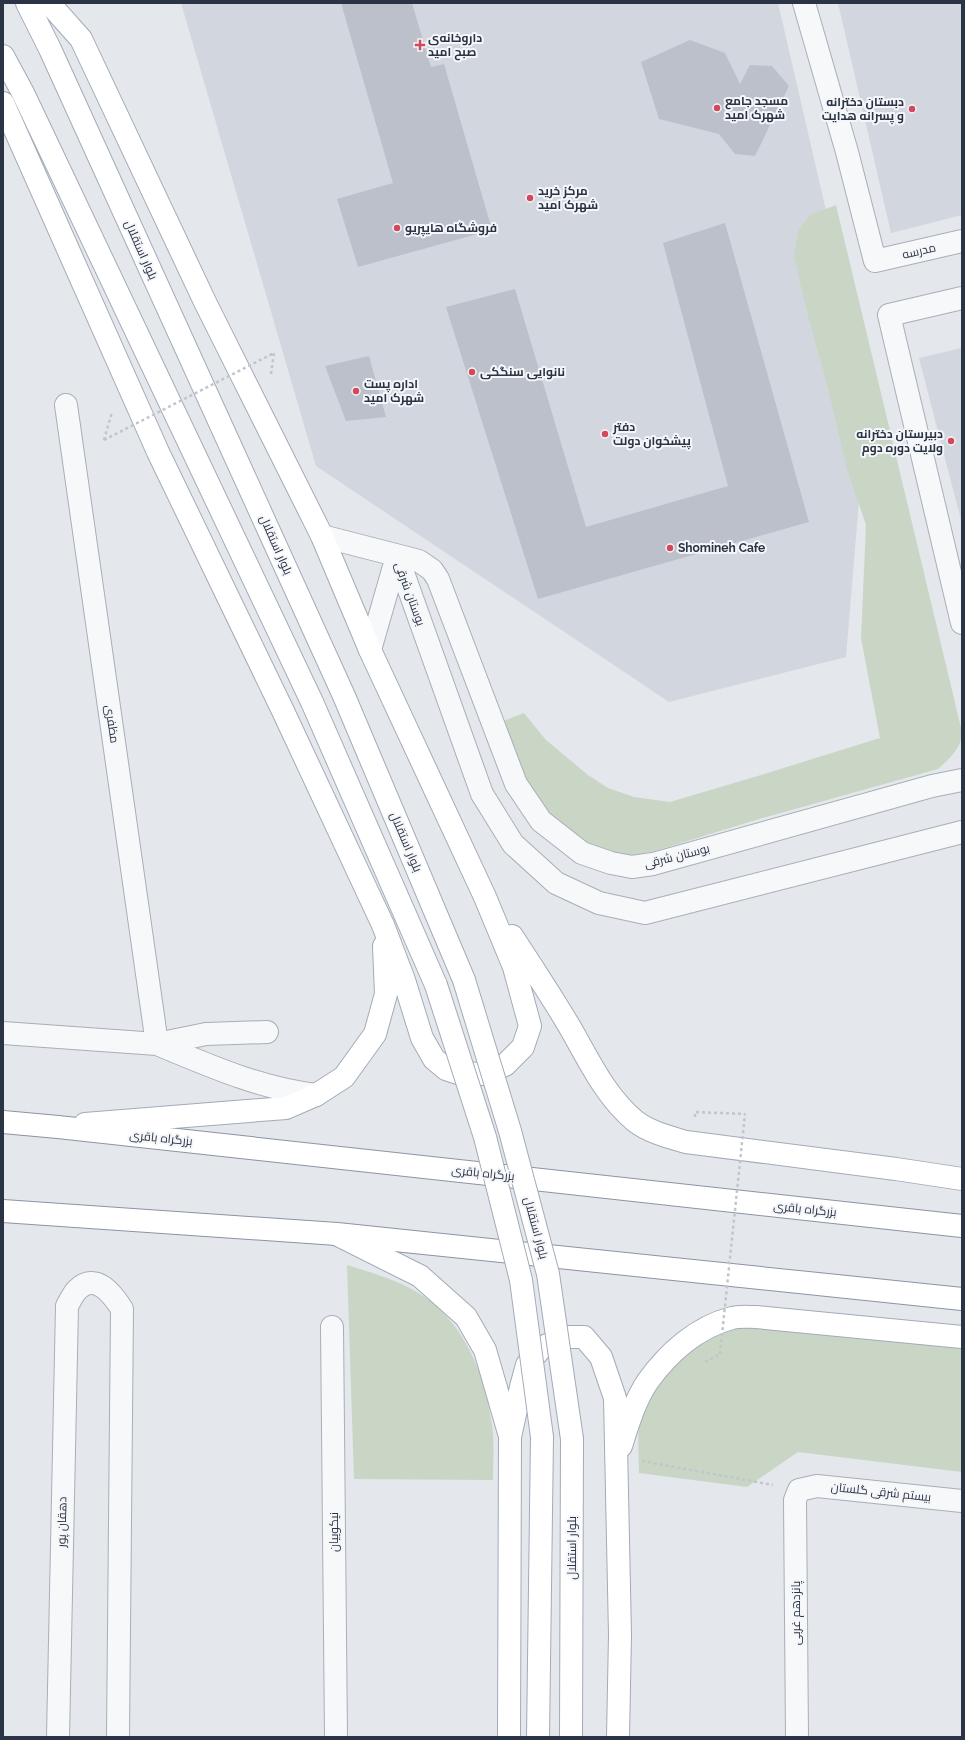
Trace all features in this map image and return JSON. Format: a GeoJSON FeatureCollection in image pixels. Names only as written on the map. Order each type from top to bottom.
{"type":"FeatureCollection","features":[{"type":"Feature","properties":{"kind":"main road","name":"بلوار استقلال"},"geometry":{"type":"LineString","coordinates":[[27,3],[50,49],[344,696],[464,980],[510,1131],[548,1274],[572,1439],[571,1737]]}},
{"type":"Feature","properties":{"kind":"main road"},"geometry":{"type":"LineString","coordinates":[[3,103],[158,452],[286,718],[383,925],[404,980],[422,1038],[434,1059],[446,1069],[458,1073],[484,1074],[505,1065],[523,1047],[530,1026],[514,967],[485,897],[370,650],[322,536],[205,302],[81,40],[49,3]]}},
{"type":"Feature","properties":{"kind":"main road"},"geometry":{"type":"LineString","coordinates":[[3,56],[23,93],[312,702],[436,985],[485,1137],[521,1280],[542,1438],[538,1737]]}},
{"type":"Feature","properties":{"kind":"main road"},"geometry":{"type":"LineString","coordinates":[[485,897],[568,1024],[589,1065],[613,1099],[636,1122],[660,1134],[686,1142],[962,1179]]}},
{"type":"Feature","properties":{"kind":"main road"},"geometry":{"type":"LineString","coordinates":[[58,1127],[286,1108],[316,1095],[344,1076],[375,1034],[386,994],[383,925]]}},
{"type":"Feature","properties":{"kind":"main road","name":"بزرگراه باقری"},"geometry":{"type":"LineString","coordinates":[[3,1122],[962,1226]]}},
{"type":"Feature","properties":{"kind":"main road"},"geometry":{"type":"LineString","coordinates":[[3,1211],[337,1234],[962,1299]]}},
{"type":"Feature","properties":{"kind":"main road"},"geometry":{"type":"LineString","coordinates":[[337,1234],[420,1276],[466,1317],[485,1350],[510,1437]]}},
{"type":"Feature","properties":{"kind":"main road"},"geometry":{"type":"LineString","coordinates":[[617,1456],[634,1408],[648,1382],[674,1350],[704,1329],[732,1318],[756,1317],[962,1337]]}},
{"type":"Feature","properties":{"kind":"main road"},"geometry":{"type":"LineString","coordinates":[[509,1737],[510,1437],[521,1387],[528,1364],[541,1348],[565,1337],[584,1337],[602,1357],[615,1398],[620,1635],[618,1737]]}},
{"type":"Feature","properties":{"kind":"street","name":"مدرسه"},"geometry":{"type":"LineString","coordinates":[[804,3],[847,152],[875,261],[962,241]]}},
{"type":"Feature","properties":{"kind":"street"},"geometry":{"type":"LineString","coordinates":[[962,298],[889,315],[962,622]]}},
{"type":"Feature","properties":{"kind":"street","name":"مظفری"},"geometry":{"type":"LineString","coordinates":[[66,404],[157,1044]]}},
{"type":"Feature","properties":{"kind":"street"},"geometry":{"type":"LineString","coordinates":[[322,536],[397,556],[370,650]]}},
{"type":"Feature","properties":{"kind":"street","name":"بوستان شرقی"},"geometry":{"type":"LineString","coordinates":[[962,780],[932,786],[653,864],[632,867],[611,863],[582,852],[541,821],[516,784],[438,579],[432,570],[419,560],[397,556],[482,794],[513,844],[556,883],[599,904],[645,912],[962,832]]}},
{"type":"Feature","properties":{"kind":"street"},"geometry":{"type":"LineString","coordinates":[[3,1032],[157,1044],[206,1034],[266,1032]]}},
{"type":"Feature","properties":{"kind":"street"},"geometry":{"type":"LineString","coordinates":[[157,1044],[233,1076],[288,1091],[316,1095]]}},
{"type":"Feature","properties":{"kind":"street","name":"دهقان پور"},"geometry":{"type":"LineString","coordinates":[[58,1737],[67,1306],[77,1290],[86,1285],[97,1284],[104,1286],[113,1295],[122,1309],[118,1737]]}},
{"type":"Feature","properties":{"kind":"street","name":"نیکوییان"},"geometry":{"type":"LineString","coordinates":[[332,1327],[336,1737]]}},
{"type":"Feature","properties":{"kind":"street","name":"بیستم شرقی گلستان"},"geometry":{"type":"LineString","coordinates":[[799,1490],[817,1486],[962,1501]]}},
{"type":"Feature","properties":{"kind":"street","name":"پانزدهم غربی"},"geometry":{"type":"LineString","coordinates":[[797,1737],[795,1500],[799,1490]]}},
{"type":"Feature","properties":{"kind":"path"},"geometry":{"type":"LineString","coordinates":[[104,440],[274,353]]}},
{"type":"Feature","properties":{"kind":"path"},"geometry":{"type":"LineString","coordinates":[[695,1112],[745,1114],[720,1354],[702,1363]]}},
{"type":"Feature","properties":{"kind":"path"},"geometry":{"type":"LineString","coordinates":[[617,1456],[799,1490]]}},
{"type":"Feature","properties":{"kind":"shaded area","name":"مرکز خرید شهرک امید"},"geometry":{"type":"Polygon","coordinates":[[[181,3],[778,3],[868,392],[846,657],[669,702],[316,466],[181,3]]]}},
{"type":"Feature","properties":{"kind":"shaded area","name":"دبستان دخترانه و پسرانه هدایت"},"geometry":{"type":"Polygon","coordinates":[[[838,3],[962,3],[962,215],[891,233],[838,3]]]}},
{"type":"Feature","properties":{"kind":"shaded area","name":"دبیرستان دخترانه ولایت دوره دوم"},"geometry":{"type":"Polygon","coordinates":[[[962,348],[962,524],[919,358],[962,348]]]}},
{"type":"Feature","properties":{"kind":"green space"},"geometry":{"type":"Polygon","coordinates":[[[836,205],[962,732],[960,743],[954,753],[938,769],[759,819],[655,851],[633,855],[614,852],[593,845],[571,835],[538,802],[528,786],[501,722],[524,713],[546,740],[588,775],[608,788],[634,797],[670,802],[880,738],[861,638],[866,525],[847,469],[794,256],[798,231],[810,215],[836,205]]]}},
{"type":"Feature","properties":{"kind":"green space"},"geometry":{"type":"Polygon","coordinates":[[[347,1265],[406,1286],[423,1296],[450,1320],[461,1335],[470,1350],[477,1367],[488,1402],[494,1449],[493,1480],[354,1479],[347,1265]]]}},
{"type":"Feature","properties":{"kind":"green space"},"geometry":{"type":"Polygon","coordinates":[[[752,1324],[962,1348],[962,1472],[798,1452],[747,1487],[639,1473],[638,1434],[640,1419],[648,1399],[656,1386],[678,1361],[704,1341],[731,1328],[752,1324]]]}},
{"type":"Feature","properties":{"kind":"building"},"geometry":{"type":"Polygon","coordinates":[[[341,3],[412,3],[431,67],[444,64],[492,230],[358,267],[337,199],[393,183],[341,3]]]}},
{"type":"Feature","properties":{"kind":"building","name":"مسجد جامع شهرک امید"},"geometry":{"type":"Polygon","coordinates":[[[690,40],[725,53],[740,84],[750,65],[772,66],[789,86],[755,156],[735,154],[719,134],[659,119],[641,62],[690,40]]]}},
{"type":"Feature","properties":{"kind":"building"},"geometry":{"type":"Polygon","coordinates":[[[725,223],[809,522],[538,599],[446,307],[515,289],[586,527],[728,486],[663,243],[725,223]]]}},
{"type":"Feature","properties":{"kind":"building","name":"اداره پست شهرک امید"},"geometry":{"type":"Polygon","coordinates":[[[369,356],[386,417],[346,421],[325,366],[369,356]]]}},
{"type":"Feature","properties":{"kind":"place","name":"داروخانه‌ی صبح امید"},"geometry":{"type":"Point","coordinates":[420,45]}},
{"type":"Feature","properties":{"kind":"place","name":"مسجد جامع شهرک امید"},"geometry":{"type":"Point","coordinates":[717,108]}},
{"type":"Feature","properties":{"kind":"place","name":"دبستان دخترانه و پسرانه هدایت"},"geometry":{"type":"Point","coordinates":[912,109]}},
{"type":"Feature","properties":{"kind":"place","name":"مرکز خرید شهرک امید"},"geometry":{"type":"Point","coordinates":[530,198]}},
{"type":"Feature","properties":{"kind":"place","name":"فروشگاه هایپریو"},"geometry":{"type":"Point","coordinates":[397,228]}},
{"type":"Feature","properties":{"kind":"place","name":"نانوایی سنگکی"},"geometry":{"type":"Point","coordinates":[472,372]}},
{"type":"Feature","properties":{"kind":"place","name":"اداره پست شهرک امید"},"geometry":{"type":"Point","coordinates":[356,391]}},
{"type":"Feature","properties":{"kind":"place","name":"دفتر پیشخوان دولت"},"geometry":{"type":"Point","coordinates":[605,434]}},
{"type":"Feature","properties":{"kind":"place","name":"دبیرستان دخترانه ولایت دوره دوم"},"geometry":{"type":"Point","coordinates":[951,441]}},
{"type":"Feature","properties":{"kind":"place","name":"Shomineh Cafe"},"geometry":{"type":"Point","coordinates":[670,548]}}]}
